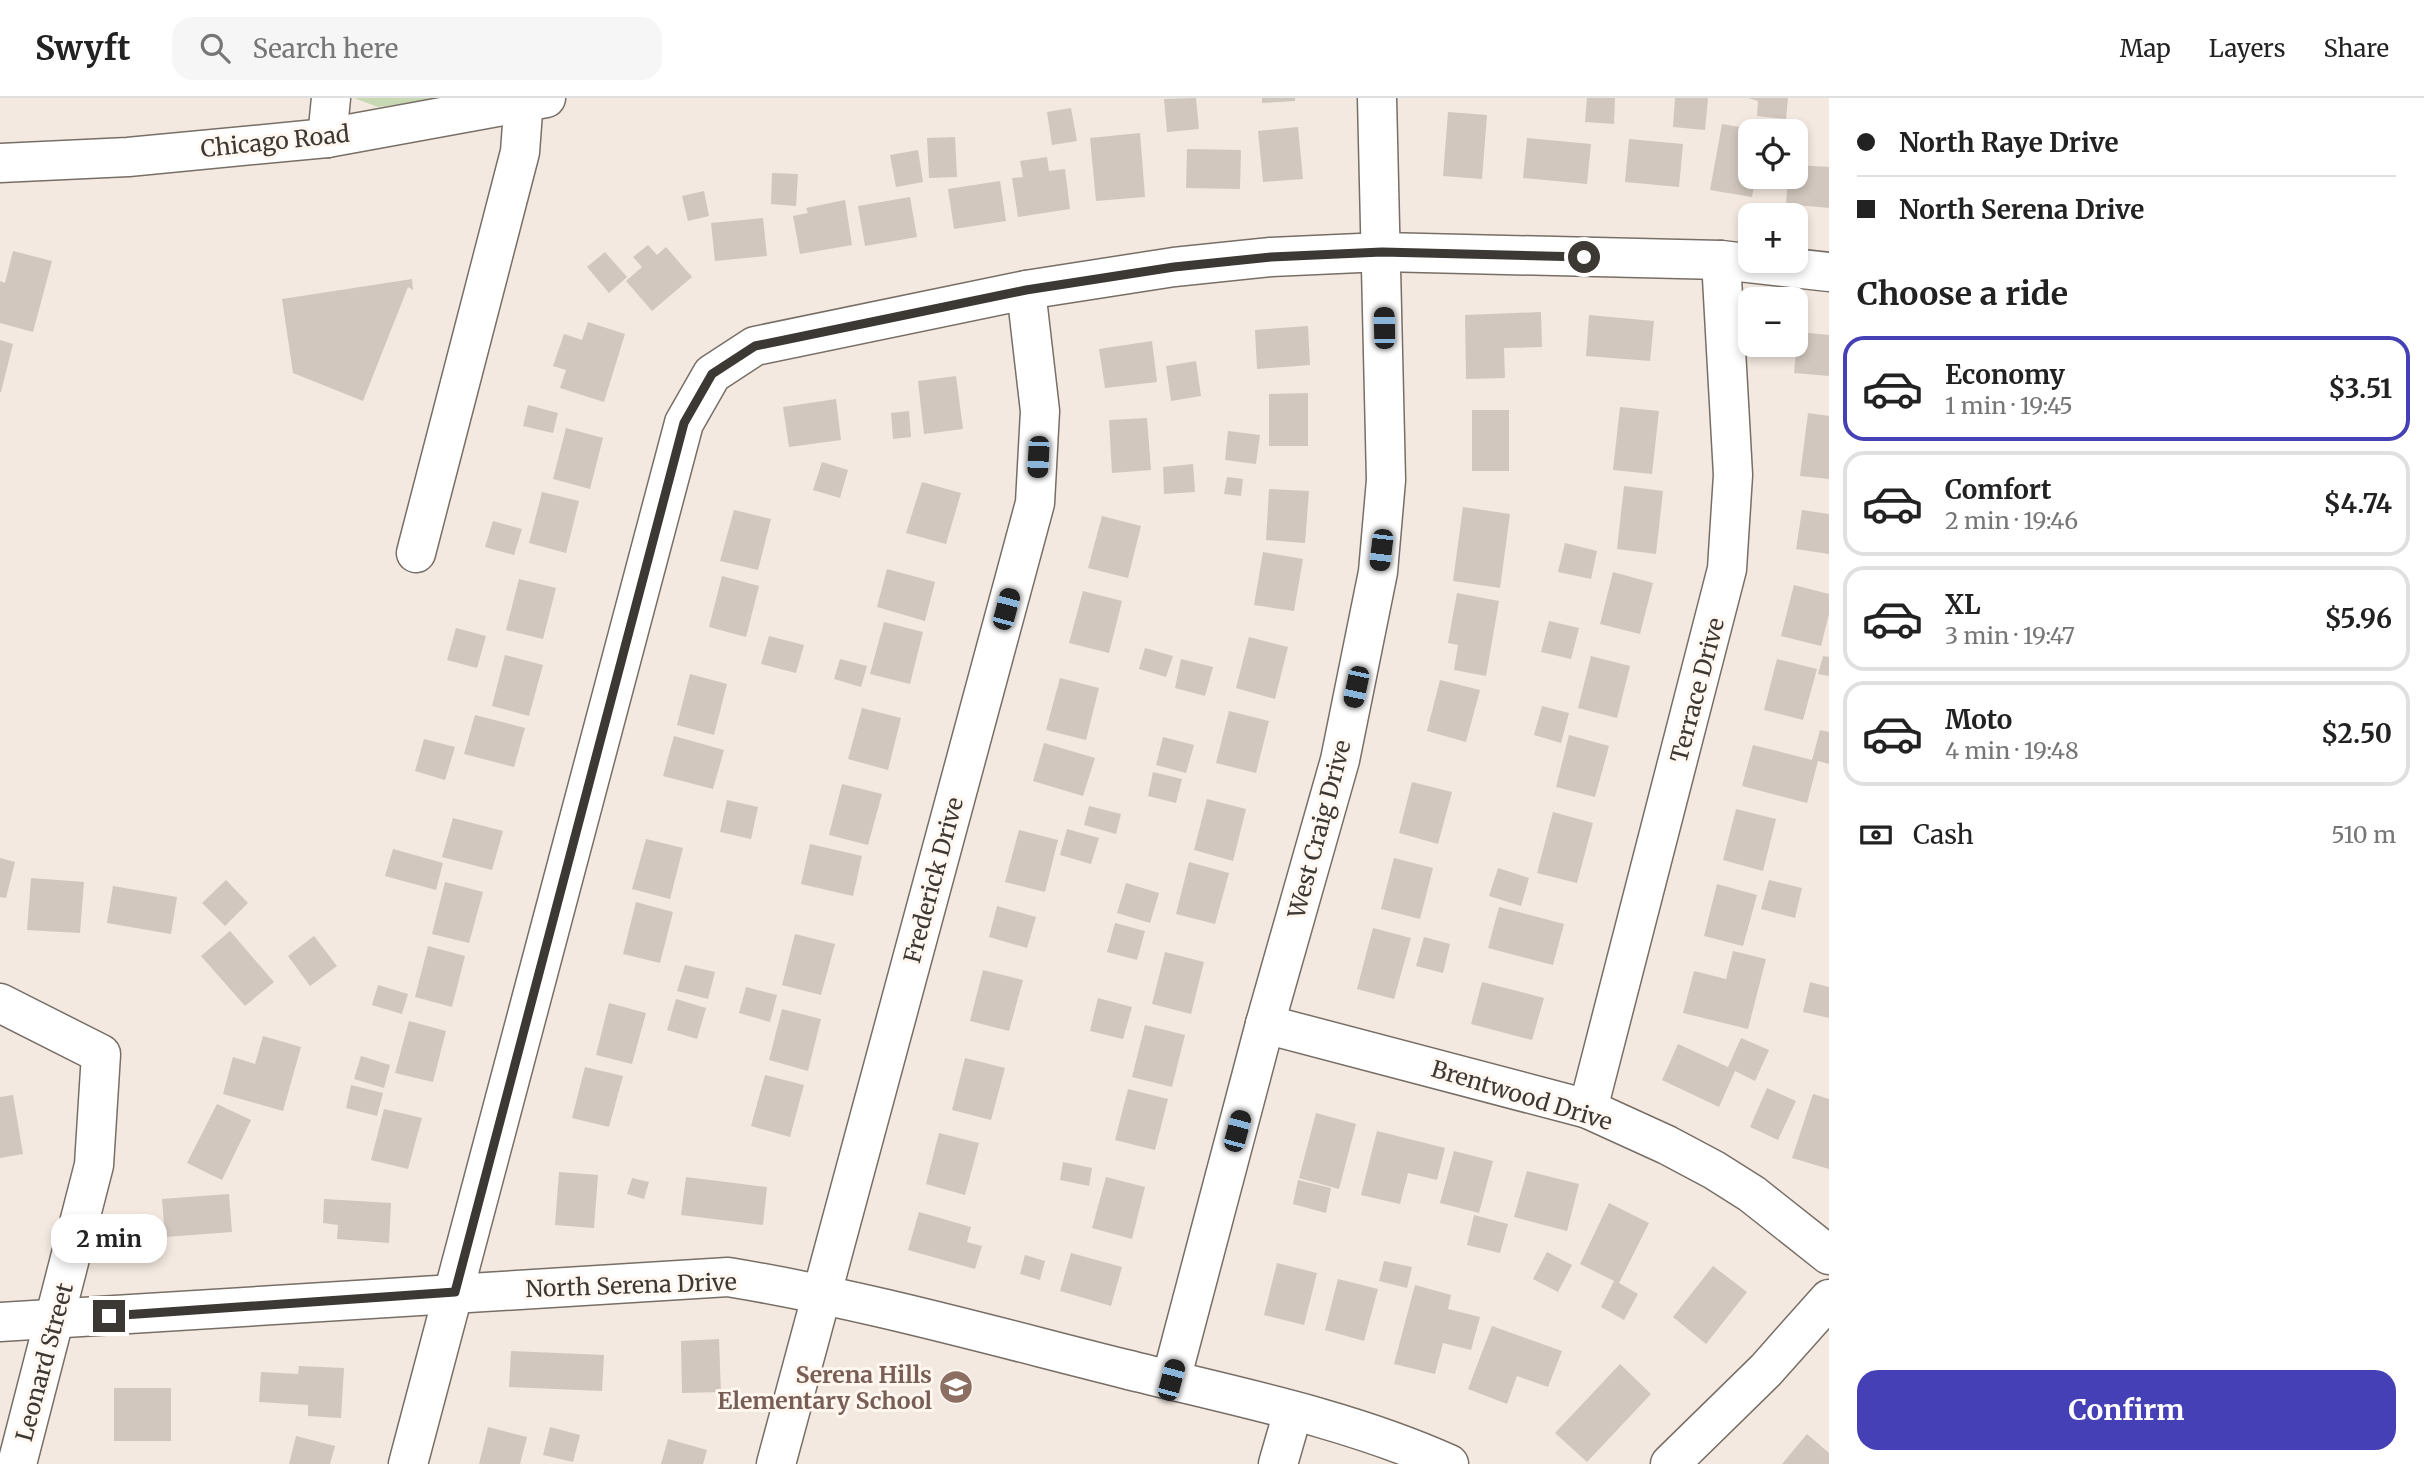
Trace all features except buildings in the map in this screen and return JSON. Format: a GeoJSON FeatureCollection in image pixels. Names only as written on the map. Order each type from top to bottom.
{"type":"FeatureCollection","features":[{"type":"Feature","properties":{"kind":"street"},"geometry":{"type":"LineString","coordinates":[[327,138],[331,98]]}},
{"type":"Feature","properties":{"kind":"street","name":"West Craig Drive"},"geometry":{"type":"LineString","coordinates":[[1171,1380],[1265,1024],[1340,760],[1378,572],[1386,480],[1377,98]]}},
{"type":"Feature","properties":{"kind":"street"},"geometry":{"type":"LineString","coordinates":[[416,553],[520,152],[531,99]]}},
{"type":"Feature","properties":{"kind":"street","name":"Chicago Road"},"geometry":{"type":"LineString","coordinates":[[0,163],[128,157],[327,138],[531,99]]}},
{"type":"Feature","properties":{"kind":"street"},"geometry":{"type":"LineString","coordinates":[[408,1464],[684,423],[712,374],[755,346],[1026,290],[1174,267],[1271,257],[1382,252],[1721,260],[1829,272]]}},
{"type":"Feature","properties":{"kind":"street","name":"Terrace Drive"},"geometry":{"type":"LineString","coordinates":[[1588,1109],[1727,569],[1733,475],[1721,260]]}},
{"type":"Feature","properties":{"kind":"street","name":"Frederick Drive"},"geometry":{"type":"LineString","coordinates":[[776,1464],[1035,503],[1040,411],[1026,290]]}},
{"type":"Feature","properties":{"kind":"street","name":"Leonard Street"},"geometry":{"type":"LineString","coordinates":[[0,1003],[55,1034],[102,1054],[94,1165],[17,1464]]}},
{"type":"Feature","properties":{"kind":"street","name":"Brentwood Drive"},"geometry":{"type":"LineString","coordinates":[[1265,1024],[1588,1109],[1714,1170],[1752,1194],[1829,1255]]}},
{"type":"Feature","properties":{"kind":"street","name":"North Serena Drive"},"geometry":{"type":"LineString","coordinates":[[0,1322],[728,1277],[822,1293],[1171,1380],[1379,1436],[1449,1464]]}},
{"type":"Feature","properties":{"kind":"street"},"geometry":{"type":"LineString","coordinates":[[1670,1464],[1766,1370],[1829,1299]]}},
{"type":"Feature","properties":{"kind":"street"},"geometry":{"type":"LineString","coordinates":[[1278,1464],[1293,1412]]}},
{"type":"Feature","properties":{"kind":"green space"},"geometry":{"type":"Polygon","coordinates":[[[354,98],[449,98],[378,107],[354,98]]]}},
{"type":"Feature","properties":{"kind":"place","name":"Serena Hills Elementary School"},"geometry":{"type":"Point","coordinates":[956,1387]}},
{"type":"Feature","properties":{"kind":"route"},"geometry":{"type":"LineString","coordinates":[[109,1316],[455,1292],[684,423],[712,374],[755,346],[1026,290],[1174,267],[1271,257],[1382,252],[1584,257]]}}]}
